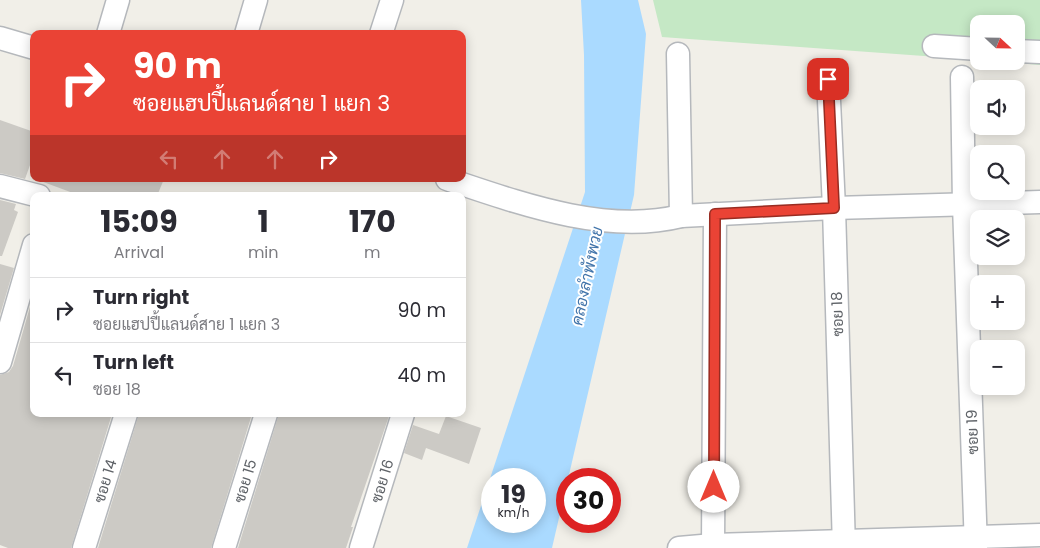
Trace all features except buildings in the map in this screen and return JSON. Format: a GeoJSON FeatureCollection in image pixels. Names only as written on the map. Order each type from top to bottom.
{"type":"FeatureCollection","features":[{"type":"Feature","properties":{"kind":"street"},"geometry":{"type":"LineString","coordinates":[[109,30],[118,0]]}},
{"type":"Feature","properties":{"kind":"street"},"geometry":{"type":"LineString","coordinates":[[247,30],[256,0]]}},
{"type":"Feature","properties":{"kind":"street"},"geometry":{"type":"LineString","coordinates":[[382,30],[392,0]]}},
{"type":"Feature","properties":{"kind":"street"},"geometry":{"type":"LineString","coordinates":[[0,38],[30,47]]}},
{"type":"Feature","properties":{"kind":"street"},"geometry":{"type":"LineString","coordinates":[[934,46],[970,48]]}},
{"type":"Feature","properties":{"kind":"street"},"geometry":{"type":"LineString","coordinates":[[1025,51],[1040,52]]}},
{"type":"Feature","properties":{"kind":"street"},"geometry":{"type":"LineString","coordinates":[[671,219],[678,54]]}},
{"type":"Feature","properties":{"kind":"street","name":"ซอย 19"},"geometry":{"type":"LineString","coordinates":[[962,77],[964,205],[976,542]]}},
{"type":"Feature","properties":{"kind":"street","name":"ซอย 18"},"geometry":{"type":"LineString","coordinates":[[828,79],[834,208],[844,545]]}},
{"type":"Feature","properties":{"kind":"street"},"geometry":{"type":"LineString","coordinates":[[456,182],[547,211],[616,221],[834,208],[1040,202]]}},
{"type":"Feature","properties":{"kind":"street"},"geometry":{"type":"LineString","coordinates":[[0,186],[30,194]]}},
{"type":"Feature","properties":{"kind":"street"},"geometry":{"type":"LineString","coordinates":[[713,547],[715,214]]}},
{"type":"Feature","properties":{"kind":"street"},"geometry":{"type":"LineString","coordinates":[[0,362],[30,258]]}},
{"type":"Feature","properties":{"kind":"street","name":"ซอย 14"},"geometry":{"type":"LineString","coordinates":[[84,548],[125,417]]}},
{"type":"Feature","properties":{"kind":"street","name":"ซอย 15"},"geometry":{"type":"LineString","coordinates":[[224,548],[265,417]]}},
{"type":"Feature","properties":{"kind":"street","name":"ซอย 16"},"geometry":{"type":"LineString","coordinates":[[361,548],[402,417]]}},
{"type":"Feature","properties":{"kind":"street"},"geometry":{"type":"LineString","coordinates":[[679,548],[976,542],[1040,535]]}},
{"type":"Feature","properties":{"kind":"green space"},"geometry":{"type":"Polygon","coordinates":[[[653,0],[1040,0],[1040,65],[1025,64],[1025,15],[970,15],[970,59],[662,37],[653,0]]]}},
{"type":"Feature","properties":{"kind":"water","name":"คลองลำพังพวย"},"geometry":{"type":"Polygon","coordinates":[[[581,0],[638,0],[646,34],[634,195],[571,468],[556,468],[556,531],[552,548],[467,548],[481,506],[481,533],[546,533],[546,468],[494,468],[585,192],[584,55],[581,0]]]}},
{"type":"Feature","properties":{"kind":"route"},"geometry":{"type":"LineString","coordinates":[[714,487],[715,214],[834,208],[828,79]]}}]}
